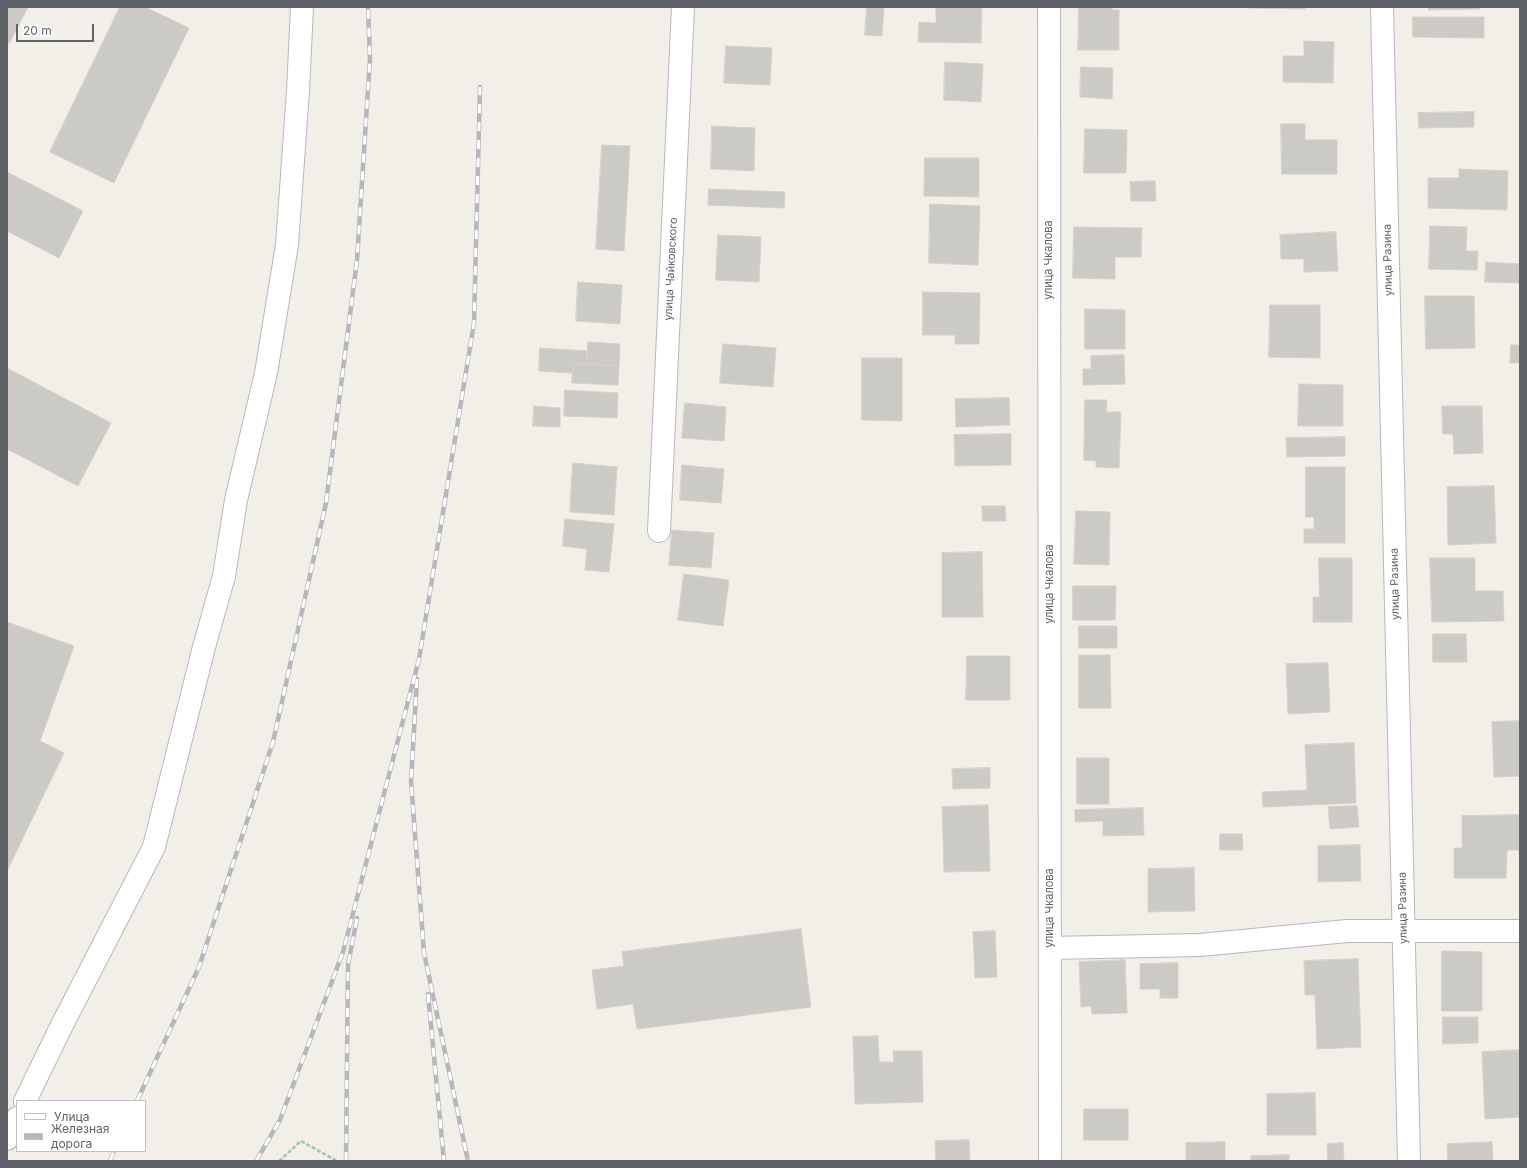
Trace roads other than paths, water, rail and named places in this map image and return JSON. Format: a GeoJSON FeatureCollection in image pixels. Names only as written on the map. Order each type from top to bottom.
{"type":"FeatureCollection","features":[{"type":"Feature","properties":{"kind":"street"},"geometry":{"type":"LineString","coordinates":[[25,1100],[62,1025],[154,847],[204,647],[224,576],[236,500],[266,373],[287,245],[298,92],[302,7]]}},
{"type":"Feature","properties":{"kind":"street","name":"улица Чайковского"},"geometry":{"type":"LineString","coordinates":[[659,530],[683,7]]}},
{"type":"Feature","properties":{"kind":"street","name":"улица Чкалова"},"geometry":{"type":"LineString","coordinates":[[1049,7],[1050,1161]]}},
{"type":"Feature","properties":{"kind":"street","name":"улица Разина"},"geometry":{"type":"LineString","coordinates":[[1382,7],[1409,1161]]}},
{"type":"Feature","properties":{"kind":"street"},"geometry":{"type":"LineString","coordinates":[[1050,948],[1200,945],[1347,931],[1520,931]]}},
{"type":"Feature","properties":{"kind":"street"},"geometry":{"type":"LineString","coordinates":[[7,1139],[16,1120]]}},
{"type":"Feature","properties":{"kind":"railway"},"geometry":{"type":"LineString","coordinates":[[137,1100],[199,967],[273,742],[326,503],[357,260],[370,58],[368,7]]}},
{"type":"Feature","properties":{"kind":"railway"},"geometry":{"type":"LineString","coordinates":[[256,1161],[280,1120],[343,952],[419,659],[474,323],[480,87]]}},
{"type":"Feature","properties":{"kind":"railway"},"geometry":{"type":"LineString","coordinates":[[417,679],[411,781],[424,953],[468,1161]]}},
{"type":"Feature","properties":{"kind":"railway"},"geometry":{"type":"LineString","coordinates":[[346,1161],[348,965],[357,918]]}},
{"type":"Feature","properties":{"kind":"railway"},"geometry":{"type":"LineString","coordinates":[[428,994],[444,1161]]}},
{"type":"Feature","properties":{"kind":"railway"},"geometry":{"type":"LineString","coordinates":[[110,1161],[114,1152]]}}]}
